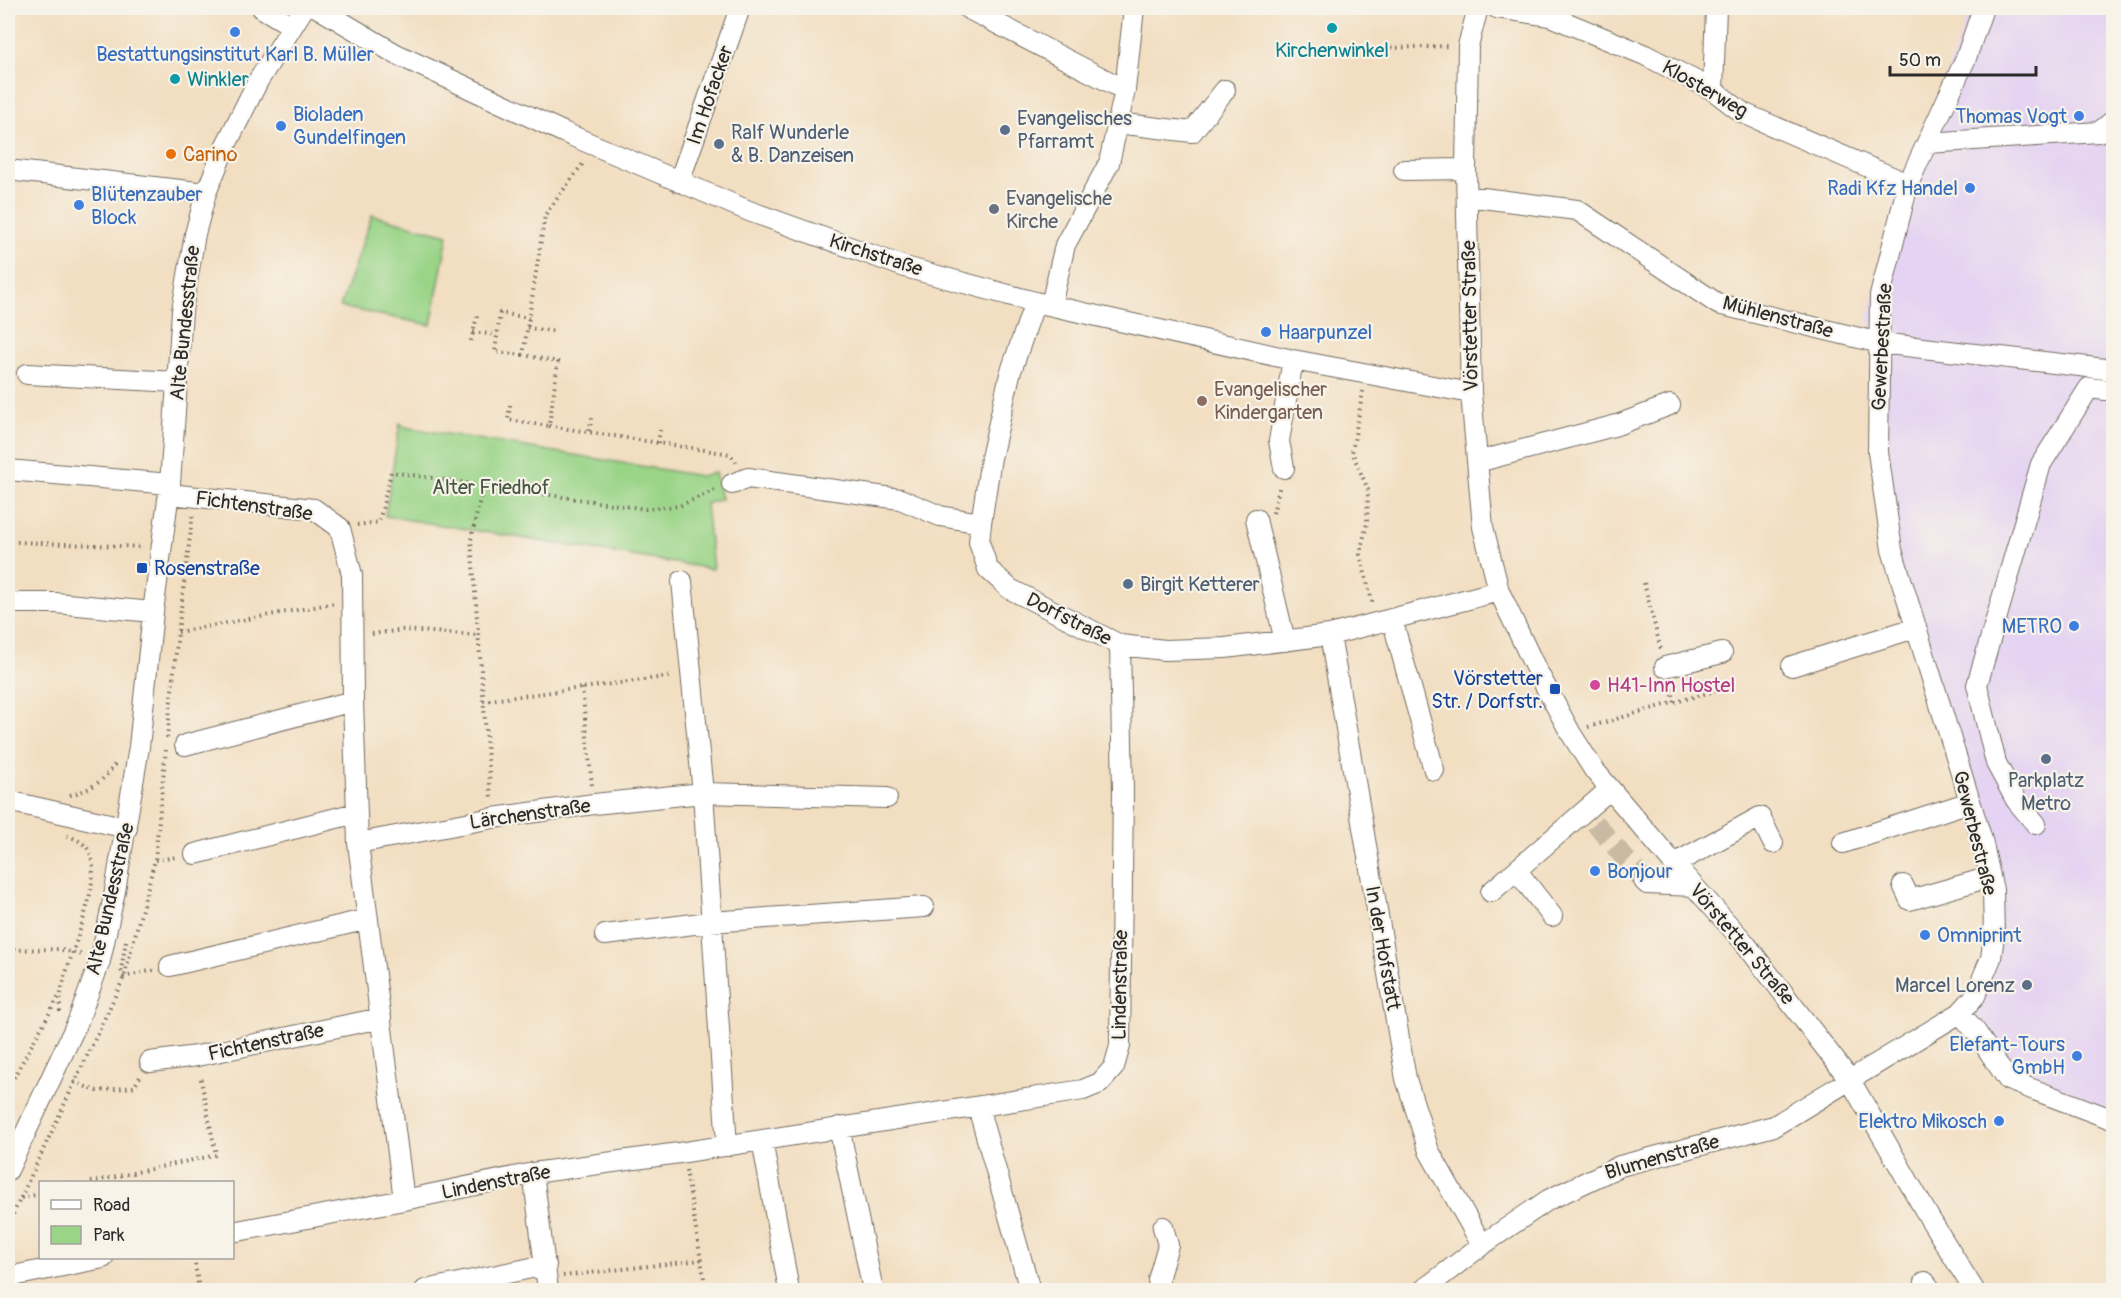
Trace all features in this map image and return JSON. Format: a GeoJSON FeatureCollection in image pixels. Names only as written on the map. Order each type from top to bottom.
{"type":"FeatureCollection","features":[{"type":"Feature","properties":{"kind":"street"},"geometry":{"type":"LineString","coordinates":[[262,8],[292,26]]}},
{"type":"Feature","properties":{"kind":"street","name":"Alte Bundesstraße"},"geometry":{"type":"LineString","coordinates":[[8,1165],[78,1021],[100,961],[115,891],[139,747],[169,489],[184,301],[195,234],[206,193],[225,147],[253,91],[304,8]]}},
{"type":"Feature","properties":{"kind":"street","name":"Kirchstraße"},"geometry":{"type":"LineString","coordinates":[[318,8],[396,54],[595,146],[749,211],[905,267],[1043,303],[1293,360],[1471,393]]}},
{"type":"Feature","properties":{"kind":"street","name":"Im Hofacker"},"geometry":{"type":"LineString","coordinates":[[679,182],[740,8]]}},
{"type":"Feature","properties":{"kind":"street"},"geometry":{"type":"LineString","coordinates":[[966,8],[1125,90]]}},
{"type":"Feature","properties":{"kind":"street"},"geometry":{"type":"LineString","coordinates":[[1043,303],[1065,245],[1109,163],[1125,90],[1134,8]]}},
{"type":"Feature","properties":{"kind":"street","name":"Vörstetter Straße"},"geometry":{"type":"LineString","coordinates":[[1478,8],[1468,46],[1466,169],[1471,393],[1484,527],[1499,591],[1534,665],[1570,732],[1594,770],[1744,942],[1850,1080],[1974,1290]]}},
{"type":"Feature","properties":{"kind":"street","name":"Klosterweg"},"geometry":{"type":"LineString","coordinates":[[1497,8],[1550,16],[1645,55],[1713,90],[1743,113],[1908,184]]}},
{"type":"Feature","properties":{"kind":"street"},"geometry":{"type":"LineString","coordinates":[[1713,90],[1716,8]]}},
{"type":"Feature","properties":{"kind":"street","name":"Gewerbestraße"},"geometry":{"type":"LineString","coordinates":[[1850,1080],[1960,1014],[1976,996],[1991,958],[1995,936],[1993,890],[1982,840],[1915,628],[1893,550],[1878,452],[1880,297],[1908,184],[1966,58],[1983,8]]}},
{"type":"Feature","properties":{"kind":"street"},"geometry":{"type":"LineString","coordinates":[[1117,123],[1192,132],[1226,90]]}},
{"type":"Feature","properties":{"kind":"street"},"geometry":{"type":"LineString","coordinates":[[1927,143],[2099,132],[2114,120]]}},
{"type":"Feature","properties":{"kind":"street"},"geometry":{"type":"LineString","coordinates":[[1404,170],[1466,169]]}},
{"type":"Feature","properties":{"kind":"street"},"geometry":{"type":"LineString","coordinates":[[8,170],[206,193]]}},
{"type":"Feature","properties":{"kind":"street","name":"Mühlenstraße"},"geometry":{"type":"LineString","coordinates":[[1467,196],[1577,210],[1718,304],[1880,343],[2114,370]]}},
{"type":"Feature","properties":{"kind":"street","name":"Dorfstraße"},"geometry":{"type":"LineString","coordinates":[[1043,303],[1010,374],[991,458],[981,523],[979,542],[988,569],[1010,589],[1120,645],[1165,650],[1226,648],[1330,636],[1499,591]]}},
{"type":"Feature","properties":{"kind":"street"},"geometry":{"type":"LineString","coordinates":[[1284,468],[1279,441],[1293,360]]}},
{"type":"Feature","properties":{"kind":"street"},"geometry":{"type":"LineString","coordinates":[[27,374],[177,382]]}},
{"type":"Feature","properties":{"kind":"street"},"geometry":{"type":"LineString","coordinates":[[2036,824],[2016,800],[1996,763],[1977,685],[2041,464],[2089,388],[2114,391]]}},
{"type":"Feature","properties":{"kind":"street"},"geometry":{"type":"LineString","coordinates":[[1477,462],[1617,425],[1670,405]]}},
{"type":"Feature","properties":{"kind":"street"},"geometry":{"type":"LineString","coordinates":[[8,470],[169,489]]}},
{"type":"Feature","properties":{"kind":"street"},"geometry":{"type":"LineString","coordinates":[[733,484],[900,499],[940,516],[981,523]]}},
{"type":"Feature","properties":{"kind":"street","name":"Fichtenstraße"},"geometry":{"type":"LineString","coordinates":[[169,489],[314,510],[340,528]]}},
{"type":"Feature","properties":{"kind":"street"},"geometry":{"type":"LineString","coordinates":[[1256,519],[1285,641]]}},
{"type":"Feature","properties":{"kind":"street"},"geometry":{"type":"LineString","coordinates":[[340,528],[352,575],[353,701],[358,843],[404,1200]]}},
{"type":"Feature","properties":{"kind":"street"},"geometry":{"type":"LineString","coordinates":[[682,581],[703,793],[727,1146]]}},
{"type":"Feature","properties":{"kind":"street"},"geometry":{"type":"LineString","coordinates":[[8,603],[56,603],[153,612]]}},
{"type":"Feature","properties":{"kind":"street"},"geometry":{"type":"LineString","coordinates":[[1385,621],[1434,770]]}},
{"type":"Feature","properties":{"kind":"street"},"geometry":{"type":"LineString","coordinates":[[1792,666],[1915,628]]}},
{"type":"Feature","properties":{"kind":"street","name":"In der Hofstatt"},"geometry":{"type":"LineString","coordinates":[[1330,636],[1406,1079],[1430,1151],[1482,1245]]}},
{"type":"Feature","properties":{"kind":"street","name":"Lindenstraße"},"geometry":{"type":"LineString","coordinates":[[234,1232],[533,1173],[978,1107],[1083,1090],[1100,1083],[1114,1067],[1120,1046],[1123,791],[1120,645]]}},
{"type":"Feature","properties":{"kind":"street"},"geometry":{"type":"LineString","coordinates":[[1665,667],[1722,653]]}},
{"type":"Feature","properties":{"kind":"street"},"geometry":{"type":"LineString","coordinates":[[185,745],[353,701]]}},
{"type":"Feature","properties":{"kind":"street"},"geometry":{"type":"LineString","coordinates":[[1491,892],[1589,817],[1610,789]]}},
{"type":"Feature","properties":{"kind":"street","name":"Lärchenstraße"},"geometry":{"type":"LineString","coordinates":[[358,843],[493,818],[594,804],[703,793],[887,798]]}},
{"type":"Feature","properties":{"kind":"street"},"geometry":{"type":"LineString","coordinates":[[8,801],[127,828]]}},
{"type":"Feature","properties":{"kind":"street"},"geometry":{"type":"LineString","coordinates":[[1844,843],[1970,802]]}},
{"type":"Feature","properties":{"kind":"street"},"geometry":{"type":"LineString","coordinates":[[195,854],[356,813]]}},
{"type":"Feature","properties":{"kind":"street"},"geometry":{"type":"LineString","coordinates":[[1674,864],[1760,817],[1773,843]]}},
{"type":"Feature","properties":{"kind":"street"},"geometry":{"type":"LineString","coordinates":[[1516,871],[1552,916]]}},
{"type":"Feature","properties":{"kind":"street"},"geometry":{"type":"LineString","coordinates":[[1903,885],[1910,900],[1990,877]]}},
{"type":"Feature","properties":{"kind":"street"},"geometry":{"type":"LineString","coordinates":[[1644,881],[1647,884],[1694,886]]}},
{"type":"Feature","properties":{"kind":"street"},"geometry":{"type":"LineString","coordinates":[[605,935],[710,922],[924,907]]}},
{"type":"Feature","properties":{"kind":"street"},"geometry":{"type":"LineString","coordinates":[[170,966],[368,919]]}},
{"type":"Feature","properties":{"kind":"street"},"geometry":{"type":"LineString","coordinates":[[1960,1014],[1976,1032],[2008,1080],[2114,1120]]}},
{"type":"Feature","properties":{"kind":"street","name":"Fichtenstraße"},"geometry":{"type":"LineString","coordinates":[[150,1062],[196,1056],[381,1018]]}},
{"type":"Feature","properties":{"kind":"street","name":"Blumenstraße"},"geometry":{"type":"LineString","coordinates":[[1424,1290],[1482,1245],[1548,1200],[1611,1169],[1774,1126],[1850,1080]]}},
{"type":"Feature","properties":{"kind":"street"},"geometry":{"type":"LineString","coordinates":[[978,1107],[1030,1290]]}},
{"type":"Feature","properties":{"kind":"street"},"geometry":{"type":"LineString","coordinates":[[839,1127],[873,1290]]}},
{"type":"Feature","properties":{"kind":"street"},"geometry":{"type":"LineString","coordinates":[[762,1140],[789,1290]]}},
{"type":"Feature","properties":{"kind":"street"},"geometry":{"type":"LineString","coordinates":[[425,1290],[547,1278],[533,1173]]}},
{"type":"Feature","properties":{"kind":"street"},"geometry":{"type":"LineString","coordinates":[[1161,1290],[1158,1280],[1168,1245],[1163,1227]]}},
{"type":"Feature","properties":{"kind":"street"},"geometry":{"type":"LineString","coordinates":[[8,1277],[94,1259]]}},
{"type":"Feature","properties":{"kind":"path"},"geometry":{"type":"LineString","coordinates":[[1355,49],[1468,46]]}},
{"type":"Feature","properties":{"kind":"path"},"geometry":{"type":"LineString","coordinates":[[523,355],[545,215],[595,146]]}},
{"type":"Feature","properties":{"kind":"path"},"geometry":{"type":"LineString","coordinates":[[471,341],[478,312]]}},
{"type":"Feature","properties":{"kind":"path"},"geometry":{"type":"LineString","coordinates":[[529,318],[500,313],[495,352],[558,362],[549,426]]}},
{"type":"Feature","properties":{"kind":"path"},"geometry":{"type":"LineString","coordinates":[[527,328],[553,331]]}},
{"type":"Feature","properties":{"kind":"path"},"geometry":{"type":"LineString","coordinates":[[473,332],[498,336]]}},
{"type":"Feature","properties":{"kind":"path"},"geometry":{"type":"LineString","coordinates":[[1366,372],[1352,452],[1368,489],[1367,523],[1360,554],[1385,621]]}},
{"type":"Feature","properties":{"kind":"path"},"geometry":{"type":"LineString","coordinates":[[340,528],[379,522],[391,472],[646,508],[679,506],[733,484],[730,454],[508,420],[510,405]]}},
{"type":"Feature","properties":{"kind":"path"},"geometry":{"type":"LineString","coordinates":[[589,431],[592,418]]}},
{"type":"Feature","properties":{"kind":"path"},"geometry":{"type":"LineString","coordinates":[[658,443],[660,430]]}},
{"type":"Feature","properties":{"kind":"path"},"geometry":{"type":"LineString","coordinates":[[483,485],[471,540],[493,818]]}},
{"type":"Feature","properties":{"kind":"path"},"geometry":{"type":"LineString","coordinates":[[17,542],[162,548]]}},
{"type":"Feature","properties":{"kind":"path"},"geometry":{"type":"LineString","coordinates":[[1644,583],[1675,703]]}},
{"type":"Feature","properties":{"kind":"path"},"geometry":{"type":"LineString","coordinates":[[178,632],[353,599]]}},
{"type":"Feature","properties":{"kind":"path"},"geometry":{"type":"LineString","coordinates":[[353,636],[403,630],[478,635]]}},
{"type":"Feature","properties":{"kind":"path"},"geometry":{"type":"LineString","coordinates":[[483,701],[692,673]]}},
{"type":"Feature","properties":{"kind":"path"},"geometry":{"type":"LineString","coordinates":[[1570,732],[1732,686]]}},
{"type":"Feature","properties":{"kind":"path"},"geometry":{"type":"LineString","coordinates":[[582,688],[594,804]]}},
{"type":"Feature","properties":{"kind":"path"},"geometry":{"type":"LineString","coordinates":[[62,795],[85,791],[96,785],[105,777],[118,758]]}},
{"type":"Feature","properties":{"kind":"path"},"geometry":{"type":"LineString","coordinates":[[8,1088],[61,993],[74,952],[90,888],[92,858],[89,850],[80,841]]}},
{"type":"Feature","properties":{"kind":"path"},"geometry":{"type":"LineString","coordinates":[[90,888],[115,891]]}},
{"type":"Feature","properties":{"kind":"path"},"geometry":{"type":"LineString","coordinates":[[126,938],[121,970],[124,977],[170,966]]}},
{"type":"Feature","properties":{"kind":"path"},"geometry":{"type":"LineString","coordinates":[[8,950],[58,949],[74,952]]}},
{"type":"Feature","properties":{"kind":"path"},"geometry":{"type":"LineString","coordinates":[[60,1013],[61,993]]}},
{"type":"Feature","properties":{"kind":"path"},"geometry":{"type":"LineString","coordinates":[[96,1181],[216,1155],[196,1056]]}},
{"type":"Feature","properties":{"kind":"path"},"geometry":{"type":"LineString","coordinates":[[54,1072],[96,1091],[134,1087],[150,1062]]}},
{"type":"Feature","properties":{"kind":"path"},"geometry":{"type":"LineString","coordinates":[[680,1153],[685,1165],[706,1290]]}},
{"type":"Feature","properties":{"kind":"path"},"geometry":{"type":"LineString","coordinates":[[20,1198],[39,1194]]}},
{"type":"Feature","properties":{"kind":"path"},"geometry":{"type":"LineString","coordinates":[[194,1259],[199,1290]]}},
{"type":"Feature","properties":{"kind":"path"},"geometry":{"type":"LineString","coordinates":[[547,1278],[701,1260]]}},
{"type":"Feature","properties":{"kind":"shaded area"},"geometry":{"type":"Polygon","coordinates":[[[1970,8],[2113,8],[2113,1120],[2008,1080],[1960,1013],[1975,996],[1993,890],[1892,550],[1880,343],[1868,319],[1899,184],[1949,68],[1970,8]]]}},
{"type":"Feature","properties":{"kind":"green space"},"geometry":{"type":"Polygon","coordinates":[[[372,215],[448,235],[431,325],[340,307],[372,215]]]}},
{"type":"Feature","properties":{"kind":"green space","name":"Alter Friedhof"},"geometry":{"type":"Polygon","coordinates":[[[400,423],[405,427],[701,476],[715,473],[721,499],[706,504],[713,569],[385,516],[400,423]]]}},
{"type":"Feature","properties":{"kind":"tunnel"},"geometry":{"type":"LineString","coordinates":[[1595,823],[1644,881]]}},
{"type":"Feature","properties":{"kind":"place","name":"Kirchenwinkel"},"geometry":{"type":"Point","coordinates":[1332,28]}},
{"type":"Feature","properties":{"kind":"place","name":"Bestattungsinstitut Karl B. Müller"},"geometry":{"type":"Point","coordinates":[235,32]}},
{"type":"Feature","properties":{"kind":"place","name":"Winkler"},"geometry":{"type":"Point","coordinates":[175,79]}},
{"type":"Feature","properties":{"kind":"place","name":"Thomas Vogt"},"geometry":{"type":"Point","coordinates":[2079,116]}},
{"type":"Feature","properties":{"kind":"place","name":"Bioladen Gundelfingen"},"geometry":{"type":"Point","coordinates":[281,126]}},
{"type":"Feature","properties":{"kind":"place","name":"Evangelisches Pfarramt"},"geometry":{"type":"Point","coordinates":[1005,130]}},
{"type":"Feature","properties":{"kind":"place","name":"Ralf Wunderle & B. Danzeisen"},"geometry":{"type":"Point","coordinates":[719,144]}},
{"type":"Feature","properties":{"kind":"place","name":"Carino"},"geometry":{"type":"Point","coordinates":[171,154]}},
{"type":"Feature","properties":{"kind":"place","name":"Radi Kfz Handel"},"geometry":{"type":"Point","coordinates":[1970,188]}},
{"type":"Feature","properties":{"kind":"place","name":"Blütenzauber Block"},"geometry":{"type":"Point","coordinates":[79,205]}},
{"type":"Feature","properties":{"kind":"place","name":"Evangelische Kirche"},"geometry":{"type":"Point","coordinates":[994,209]}},
{"type":"Feature","properties":{"kind":"place","name":"Haarpunzel"},"geometry":{"type":"Point","coordinates":[1266,332]}},
{"type":"Feature","properties":{"kind":"place","name":"Evangelischer Kindergarten"},"geometry":{"type":"Point","coordinates":[1202,401]}},
{"type":"Feature","properties":{"kind":"place","name":"Rosenstraße"},"geometry":{"type":"Point","coordinates":[142,568]}},
{"type":"Feature","properties":{"kind":"place","name":"Birgit Ketterer"},"geometry":{"type":"Point","coordinates":[1128,584]}},
{"type":"Feature","properties":{"kind":"place","name":"METRO"},"geometry":{"type":"Point","coordinates":[2074,626]}},
{"type":"Feature","properties":{"kind":"place","name":"H41-Inn Hostel"},"geometry":{"type":"Point","coordinates":[1595,685]}},
{"type":"Feature","properties":{"kind":"place","name":"Vörstetter Str. / Dorfstr."},"geometry":{"type":"Point","coordinates":[1555,689]}},
{"type":"Feature","properties":{"kind":"place","name":"Parkplatz Metro"},"geometry":{"type":"Point","coordinates":[2046,759]}},
{"type":"Feature","properties":{"kind":"place","name":"Bonjour"},"geometry":{"type":"Point","coordinates":[1595,871]}},
{"type":"Feature","properties":{"kind":"place","name":"Omniprint"},"geometry":{"type":"Point","coordinates":[1925,935]}},
{"type":"Feature","properties":{"kind":"place","name":"Marcel Lorenz"},"geometry":{"type":"Point","coordinates":[2027,985]}},
{"type":"Feature","properties":{"kind":"place","name":"Elefant-Tours GmbH"},"geometry":{"type":"Point","coordinates":[2077,1056]}},
{"type":"Feature","properties":{"kind":"place","name":"Elektro Mikosch"},"geometry":{"type":"Point","coordinates":[1999,1121]}}]}
